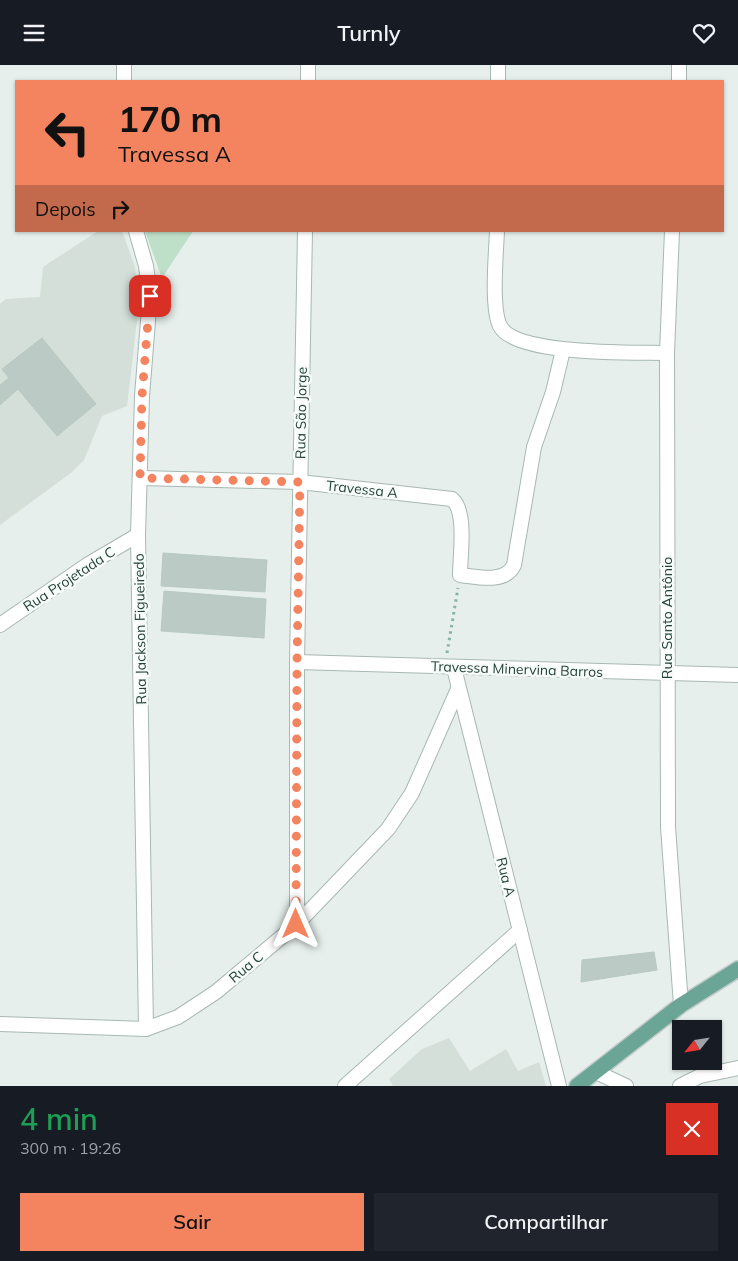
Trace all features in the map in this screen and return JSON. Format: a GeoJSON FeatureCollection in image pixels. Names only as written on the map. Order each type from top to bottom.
{"type":"FeatureCollection","features":[{"type":"Feature","properties":{"kind":"main road"},"geometry":{"type":"LineString","coordinates":[[577,1086],[681,1005],[738,969]]}},
{"type":"Feature","properties":{"kind":"street"},"geometry":{"type":"LineString","coordinates":[[124,65],[124,80]]}},
{"type":"Feature","properties":{"kind":"street"},"geometry":{"type":"LineString","coordinates":[[308,65],[308,80]]}},
{"type":"Feature","properties":{"kind":"street"},"geometry":{"type":"LineString","coordinates":[[498,65],[498,80]]}},
{"type":"Feature","properties":{"kind":"street"},"geometry":{"type":"LineString","coordinates":[[678,80],[679,65]]}},
{"type":"Feature","properties":{"kind":"street","name":"Rua Jackson Figueiredo"},"geometry":{"type":"LineString","coordinates":[[136,232],[146,266],[150,296],[142,396],[138,535],[146,1029]]}},
{"type":"Feature","properties":{"kind":"street","name":"Rua São Jorge"},"geometry":{"type":"LineString","coordinates":[[296,924],[297,662],[305,232]]}},
{"type":"Feature","properties":{"kind":"street"},"geometry":{"type":"LineString","coordinates":[[496,232],[496,308],[502,330],[527,342],[563,350],[667,353]]}},
{"type":"Feature","properties":{"kind":"street","name":"Rua Santo Antônio"},"geometry":{"type":"LineString","coordinates":[[672,232],[667,353],[668,827],[681,1005]]}},
{"type":"Feature","properties":{"kind":"street"},"geometry":{"type":"LineString","coordinates":[[460,575],[504,576],[511,571],[514,565],[534,447],[563,350]]}},
{"type":"Feature","properties":{"kind":"street","name":"Travessa A"},"geometry":{"type":"LineString","coordinates":[[140,478],[300,482],[452,499],[457,504],[461,516],[460,575]]}},
{"type":"Feature","properties":{"kind":"street","name":"Rua Projetada C"},"geometry":{"type":"LineString","coordinates":[[0,625],[87,565],[138,535]]}},
{"type":"Feature","properties":{"kind":"street","name":"Travessa Minervina Barros"},"geometry":{"type":"LineString","coordinates":[[297,662],[738,675]]}},
{"type":"Feature","properties":{"kind":"street","name":"Rua A"},"geometry":{"type":"LineString","coordinates":[[454,668],[560,1086]]}},
{"type":"Feature","properties":{"kind":"street","name":"Rua C"},"geometry":{"type":"LineString","coordinates":[[0,1024],[146,1029],[168,1022],[216,992],[296,924],[372,847],[405,805],[458,689]]}},
{"type":"Feature","properties":{"kind":"street"},"geometry":{"type":"LineString","coordinates":[[345,1086],[520,931]]}},
{"type":"Feature","properties":{"kind":"street"},"geometry":{"type":"LineString","coordinates":[[680,1086],[700,1076],[738,1068]]}},
{"type":"Feature","properties":{"kind":"street"},"geometry":{"type":"LineString","coordinates":[[596,1072],[626,1086]]}},
{"type":"Feature","properties":{"kind":"path"},"geometry":{"type":"LineString","coordinates":[[454,668],[446,650],[460,575]]}},
{"type":"Feature","properties":{"kind":"shaded area"},"geometry":{"type":"Polygon","coordinates":[[[96,232],[122,232],[135,267],[139,304],[127,406],[102,416],[84,460],[72,472],[0,525],[0,304],[6,299],[40,297],[43,267],[96,232]]]}},
{"type":"Feature","properties":{"kind":"shaded area"},"geometry":{"type":"Polygon","coordinates":[[[449,1038],[470,1071],[506,1049],[518,1071],[539,1062],[546,1086],[393,1086],[389,1079],[422,1049],[449,1038]]]}},
{"type":"Feature","properties":{"kind":"green space"},"geometry":{"type":"Polygon","coordinates":[[[145,232],[192,232],[162,278],[145,232]]]}},
{"type":"Feature","properties":{"kind":"building"},"geometry":{"type":"Polygon","coordinates":[[[42,338],[96,404],[57,436],[18,389],[0,405],[0,385],[9,378],[2,369],[42,338]]]}},
{"type":"Feature","properties":{"kind":"building"},"geometry":{"type":"Polygon","coordinates":[[[163,553],[267,560],[265,592],[161,586],[163,553]]]}},
{"type":"Feature","properties":{"kind":"building"},"geometry":{"type":"Polygon","coordinates":[[[164,591],[266,599],[264,638],[161,631],[164,591]]]}},
{"type":"Feature","properties":{"kind":"building"},"geometry":{"type":"Polygon","coordinates":[[[654,952],[657,970],[581,982],[582,960],[654,952]]]}},
{"type":"Feature","properties":{"kind":"route"},"geometry":{"type":"LineString","coordinates":[[150,296],[142,396],[140,478],[300,482],[296,924]]}}]}
